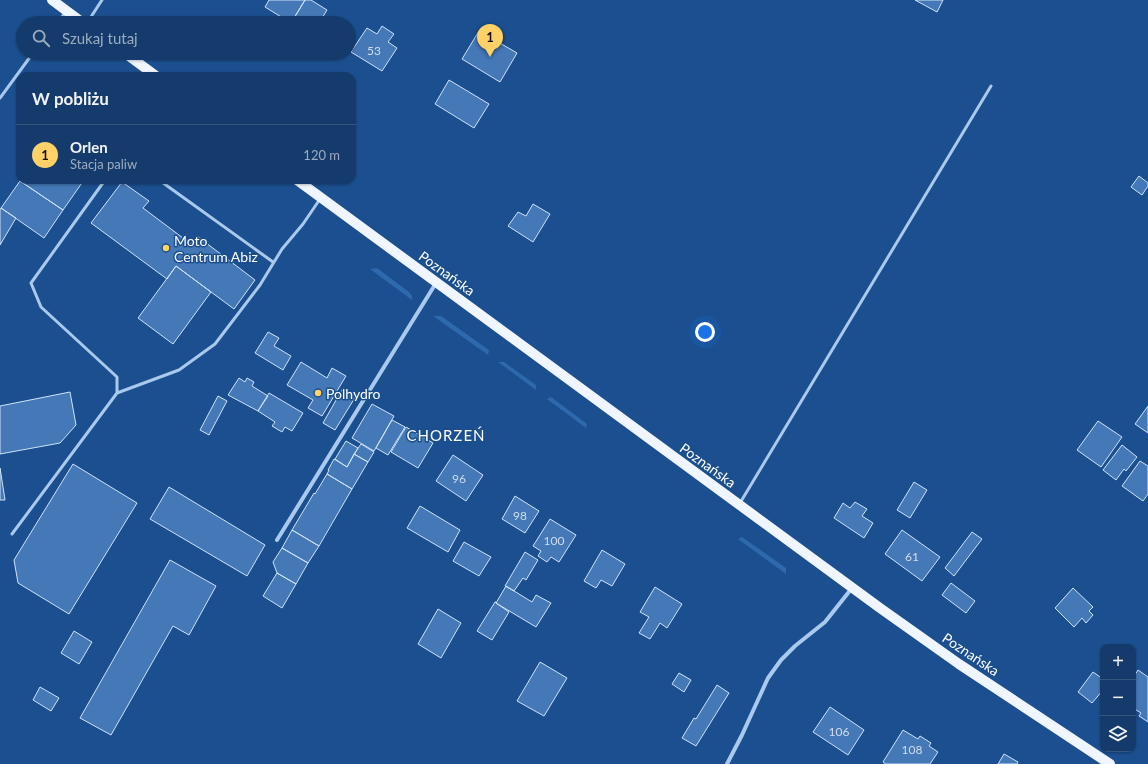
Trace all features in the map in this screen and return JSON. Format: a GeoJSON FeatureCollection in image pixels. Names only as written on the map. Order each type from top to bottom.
{"type":"FeatureCollection","features":[{"type":"Feature","properties":{"kind":"main road"},"geometry":{"type":"LineString","coordinates":[[52,0],[74,16]]}},
{"type":"Feature","properties":{"kind":"main road"},"geometry":{"type":"LineString","coordinates":[[134,60],[151,72]]}},
{"type":"Feature","properties":{"kind":"main road","name":"Poznańska"},"geometry":{"type":"LineString","coordinates":[[302,184],[852,588],[959,664],[1110,764]]}},
{"type":"Feature","properties":{"kind":"street"},"geometry":{"type":"LineString","coordinates":[[277,540],[436,282]]}},
{"type":"Feature","properties":{"kind":"street"},"geometry":{"type":"LineString","coordinates":[[727,764],[768,678],[781,660],[790,651],[825,622],[852,588]]}},
{"type":"Feature","properties":{"kind":"lane"},"geometry":{"type":"LineString","coordinates":[[92,16],[102,0]]}},
{"type":"Feature","properties":{"kind":"lane"},"geometry":{"type":"LineString","coordinates":[[63,16],[67,11]]}},
{"type":"Feature","properties":{"kind":"lane"},"geometry":{"type":"LineString","coordinates":[[19,72],[28,60]]}},
{"type":"Feature","properties":{"kind":"lane"},"geometry":{"type":"LineString","coordinates":[[0,98],[16,76]]}},
{"type":"Feature","properties":{"kind":"lane"},"geometry":{"type":"LineString","coordinates":[[739,505],[991,86]]}},
{"type":"Feature","properties":{"kind":"lane"},"geometry":{"type":"LineString","coordinates":[[102,184],[32,283],[41,307],[117,377],[117,393]]}},
{"type":"Feature","properties":{"kind":"lane"},"geometry":{"type":"LineString","coordinates":[[165,184],[273,262]]}},
{"type":"Feature","properties":{"kind":"lane"},"geometry":{"type":"LineString","coordinates":[[12,534],[117,393],[179,370],[215,344],[260,284],[273,262],[321,198]]}},
{"type":"Feature","properties":{"kind":"shaded area"},"geometry":{"type":"Polygon","coordinates":[[[377,268],[409,292],[412,296],[412,300],[370,269],[377,268]]]}},
{"type":"Feature","properties":{"kind":"shaded area"},"geometry":{"type":"Polygon","coordinates":[[[433,316],[441,316],[489,350],[488,355],[433,316]]]}},
{"type":"Feature","properties":{"kind":"shaded area"},"geometry":{"type":"Polygon","coordinates":[[[498,362],[504,362],[536,385],[536,390],[498,362]]]}},
{"type":"Feature","properties":{"kind":"shaded area"},"geometry":{"type":"Polygon","coordinates":[[[551,397],[587,424],[586,428],[547,399],[551,397]]]}},
{"type":"Feature","properties":{"kind":"shaded area"},"geometry":{"type":"Polygon","coordinates":[[[742,537],[786,568],[786,574],[738,539],[742,537]]]}},
{"type":"Feature","properties":{"kind":"building"},"geometry":{"type":"Polygon","coordinates":[[[269,0],[305,0],[295,16],[280,16],[265,7],[269,0]]]}},
{"type":"Feature","properties":{"kind":"building"},"geometry":{"type":"Polygon","coordinates":[[[305,0],[311,0],[327,10],[323,16],[295,16],[305,0]]]}},
{"type":"Feature","properties":{"kind":"building"},"geometry":{"type":"Polygon","coordinates":[[[915,0],[943,0],[937,12],[915,0]]]}},
{"type":"Feature","properties":{"kind":"building"},"geometry":{"type":"Polygon","coordinates":[[[382,26],[394,34],[388,42],[397,48],[382,71],[356,55],[356,44],[367,28],[377,34],[382,26]]]}},
{"type":"Feature","properties":{"kind":"building"},"geometry":{"type":"Polygon","coordinates":[[[479,31],[517,53],[500,82],[462,59],[479,31]]]}},
{"type":"Feature","properties":{"kind":"building"},"geometry":{"type":"Polygon","coordinates":[[[449,80],[489,104],[474,128],[435,104],[449,80]]]}},
{"type":"Feature","properties":{"kind":"building"},"geometry":{"type":"Polygon","coordinates":[[[1139,176],[1148,183],[1148,186],[1142,195],[1131,187],[1139,176]]]}},
{"type":"Feature","properties":{"kind":"building"},"geometry":{"type":"Polygon","coordinates":[[[18,184],[24,184],[63,210],[44,238],[1,208],[18,184]]]}},
{"type":"Feature","properties":{"kind":"building"},"geometry":{"type":"Polygon","coordinates":[[[24,184],[81,184],[63,210],[24,184]]]}},
{"type":"Feature","properties":{"kind":"building"},"geometry":{"type":"Polygon","coordinates":[[[120,184],[125,184],[149,201],[143,208],[191,244],[197,236],[255,280],[234,309],[176,266],[167,279],[91,223],[120,184]]]}},
{"type":"Feature","properties":{"kind":"building"},"geometry":{"type":"Polygon","coordinates":[[[533,204],[550,214],[533,242],[508,226],[518,212],[526,216],[533,204]]]}},
{"type":"Feature","properties":{"kind":"building"},"geometry":{"type":"Polygon","coordinates":[[[1,208],[16,218],[0,245],[0,210],[1,208]]]}},
{"type":"Feature","properties":{"kind":"building"},"geometry":{"type":"Polygon","coordinates":[[[176,266],[211,292],[173,344],[138,318],[176,266]]]}},
{"type":"Feature","properties":{"kind":"building"},"geometry":{"type":"Polygon","coordinates":[[[268,332],[279,338],[274,346],[291,356],[283,370],[255,353],[268,332]]]}},
{"type":"Feature","properties":{"kind":"building","name":"Polhydro"},"geometry":{"type":"Polygon","coordinates":[[[301,362],[327,378],[332,368],[346,376],[322,416],[308,408],[313,400],[287,385],[301,362]]]}},
{"type":"Feature","properties":{"kind":"building"},"geometry":{"type":"Polygon","coordinates":[[[239,378],[245,382],[247,378],[254,382],[252,386],[268,396],[258,411],[228,395],[239,378]]]}},
{"type":"Feature","properties":{"kind":"building"},"geometry":{"type":"Polygon","coordinates":[[[343,388],[356,396],[335,430],[323,423],[343,388]]]}},
{"type":"Feature","properties":{"kind":"building"},"geometry":{"type":"Polygon","coordinates":[[[70,392],[76,425],[60,443],[0,454],[0,406],[70,392]]]}},
{"type":"Feature","properties":{"kind":"building"},"geometry":{"type":"Polygon","coordinates":[[[269,393],[303,413],[292,431],[285,427],[282,432],[272,426],[275,422],[258,411],[269,393]]]}},
{"type":"Feature","properties":{"kind":"building"},"geometry":{"type":"Polygon","coordinates":[[[218,396],[227,401],[209,435],[200,430],[218,396]]]}},
{"type":"Feature","properties":{"kind":"building"},"geometry":{"type":"Polygon","coordinates":[[[372,404],[394,416],[374,451],[352,438],[372,404]]]}},
{"type":"Feature","properties":{"kind":"building"},"geometry":{"type":"Polygon","coordinates":[[[1148,406],[1148,433],[1135,424],[1148,406]]]}},
{"type":"Feature","properties":{"kind":"building"},"geometry":{"type":"Polygon","coordinates":[[[392,420],[405,427],[388,455],[376,448],[392,420]]]}},
{"type":"Feature","properties":{"kind":"building"},"geometry":{"type":"Polygon","coordinates":[[[1098,421],[1122,437],[1101,467],[1077,450],[1098,421]]]}},
{"type":"Feature","properties":{"kind":"building"},"geometry":{"type":"Polygon","coordinates":[[[406,427],[433,443],[418,468],[391,452],[406,427]]]}},
{"type":"Feature","properties":{"kind":"building"},"geometry":{"type":"Polygon","coordinates":[[[346,441],[358,448],[347,467],[335,459],[346,441]]]}},
{"type":"Feature","properties":{"kind":"building"},"geometry":{"type":"Polygon","coordinates":[[[361,444],[374,452],[368,462],[354,454],[361,444]]]}},
{"type":"Feature","properties":{"kind":"building"},"geometry":{"type":"Polygon","coordinates":[[[1122,445],[1137,457],[1126,471],[1124,469],[1116,480],[1103,470],[1122,445]]]}},
{"type":"Feature","properties":{"kind":"building"},"geometry":{"type":"Polygon","coordinates":[[[354,454],[368,462],[352,489],[327,474],[334,459],[347,467],[354,454]]]}},
{"type":"Feature","properties":{"kind":"building"},"geometry":{"type":"Polygon","coordinates":[[[453,455],[483,475],[466,501],[436,481],[453,455]]]}},
{"type":"Feature","properties":{"kind":"building"},"geometry":{"type":"Polygon","coordinates":[[[1140,461],[1148,466],[1148,494],[1143,501],[1122,486],[1140,461]]]}},
{"type":"Feature","properties":{"kind":"building"},"geometry":{"type":"Polygon","coordinates":[[[73,464],[137,503],[69,614],[18,583],[14,560],[73,464]]]}},
{"type":"Feature","properties":{"kind":"building"},"geometry":{"type":"Polygon","coordinates":[[[0,468],[5,500],[0,500],[0,468]]]}},
{"type":"Feature","properties":{"kind":"building"},"geometry":{"type":"Polygon","coordinates":[[[327,474],[352,489],[319,546],[292,530],[327,474]]]}},
{"type":"Feature","properties":{"kind":"building"},"geometry":{"type":"Polygon","coordinates":[[[914,482],[927,490],[910,518],[897,510],[914,482]]]}},
{"type":"Feature","properties":{"kind":"building"},"geometry":{"type":"Polygon","coordinates":[[[169,487],[265,545],[247,576],[150,519],[169,487]]]}},
{"type":"Feature","properties":{"kind":"building"},"geometry":{"type":"Polygon","coordinates":[[[515,496],[539,511],[525,533],[502,519],[515,496]]]}},
{"type":"Feature","properties":{"kind":"building"},"geometry":{"type":"Polygon","coordinates":[[[855,502],[867,509],[862,516],[873,523],[864,538],[834,518],[843,503],[850,508],[855,502]]]}},
{"type":"Feature","properties":{"kind":"building"},"geometry":{"type":"Polygon","coordinates":[[[420,506],[460,530],[448,552],[407,528],[420,506]]]}},
{"type":"Feature","properties":{"kind":"building"},"geometry":{"type":"Polygon","coordinates":[[[550,519],[576,535],[559,562],[551,557],[547,562],[538,556],[541,551],[533,546],[550,519]]]}},
{"type":"Feature","properties":{"kind":"building"},"geometry":{"type":"Polygon","coordinates":[[[292,530],[319,546],[308,563],[282,548],[292,530]]]}},
{"type":"Feature","properties":{"kind":"building"},"geometry":{"type":"Polygon","coordinates":[[[902,530],[940,557],[922,581],[885,554],[902,530]]]}},
{"type":"Feature","properties":{"kind":"building"},"geometry":{"type":"Polygon","coordinates":[[[972,532],[982,539],[954,576],[945,568],[972,532]]]}},
{"type":"Feature","properties":{"kind":"building"},"geometry":{"type":"Polygon","coordinates":[[[464,542],[491,557],[479,576],[453,561],[464,542]]]}},
{"type":"Feature","properties":{"kind":"building"},"geometry":{"type":"Polygon","coordinates":[[[282,548],[308,563],[296,584],[277,573],[273,562],[282,548]]]}},
{"type":"Feature","properties":{"kind":"building"},"geometry":{"type":"Polygon","coordinates":[[[602,550],[625,564],[612,586],[601,580],[596,588],[584,581],[602,550]]]}},
{"type":"Feature","properties":{"kind":"building"},"geometry":{"type":"Polygon","coordinates":[[[525,552],[538,560],[526,580],[523,578],[514,591],[505,586],[525,552]]]}},
{"type":"Feature","properties":{"kind":"building"},"geometry":{"type":"Polygon","coordinates":[[[170,560],[216,586],[189,635],[173,626],[111,735],[80,718],[170,560]]]}},
{"type":"Feature","properties":{"kind":"building"},"geometry":{"type":"Polygon","coordinates":[[[277,573],[296,584],[282,608],[263,596],[277,573]]]}},
{"type":"Feature","properties":{"kind":"building"},"geometry":{"type":"Polygon","coordinates":[[[951,583],[975,601],[966,613],[942,595],[951,583]]]}},
{"type":"Feature","properties":{"kind":"building"},"geometry":{"type":"Polygon","coordinates":[[[506,586],[532,602],[536,595],[551,603],[536,627],[496,603],[506,586]]]}},
{"type":"Feature","properties":{"kind":"building"},"geometry":{"type":"Polygon","coordinates":[[[655,587],[682,604],[667,628],[660,623],[650,639],[639,633],[649,617],[640,612],[655,587]]]}},
{"type":"Feature","properties":{"kind":"building"},"geometry":{"type":"Polygon","coordinates":[[[1073,588],[1093,607],[1089,611],[1093,615],[1086,623],[1082,618],[1074,627],[1055,608],[1073,588]]]}},
{"type":"Feature","properties":{"kind":"building"},"geometry":{"type":"Polygon","coordinates":[[[495,602],[509,612],[492,640],[477,631],[495,602]]]}},
{"type":"Feature","properties":{"kind":"building"},"geometry":{"type":"Polygon","coordinates":[[[438,609],[461,623],[441,658],[418,644],[438,609]]]}},
{"type":"Feature","properties":{"kind":"building"},"geometry":{"type":"Polygon","coordinates":[[[74,631],[92,642],[79,664],[61,653],[74,631]]]}},
{"type":"Feature","properties":{"kind":"building"},"geometry":{"type":"Polygon","coordinates":[[[540,662],[567,678],[544,716],[517,701],[540,662]]]}},
{"type":"Feature","properties":{"kind":"building"},"geometry":{"type":"Polygon","coordinates":[[[1138,670],[1148,677],[1148,722],[1139,716],[1141,713],[1136,710],[1136,673],[1138,670]]]}},
{"type":"Feature","properties":{"kind":"building"},"geometry":{"type":"Polygon","coordinates":[[[1093,672],[1100,677],[1100,694],[1092,703],[1078,692],[1093,672]]]}},
{"type":"Feature","properties":{"kind":"building"},"geometry":{"type":"Polygon","coordinates":[[[679,673],[691,680],[684,692],[672,684],[679,673]]]}},
{"type":"Feature","properties":{"kind":"building"},"geometry":{"type":"Polygon","coordinates":[[[717,685],[729,693],[696,746],[682,738],[694,718],[696,719],[717,685]]]}},
{"type":"Feature","properties":{"kind":"building"},"geometry":{"type":"Polygon","coordinates":[[[40,687],[59,698],[51,711],[33,700],[40,687]]]}},
{"type":"Feature","properties":{"kind":"building"},"geometry":{"type":"Polygon","coordinates":[[[830,707],[864,730],[848,755],[813,732],[830,707]]]}},
{"type":"Feature","properties":{"kind":"building"},"geometry":{"type":"Polygon","coordinates":[[[903,730],[918,739],[920,736],[931,743],[929,746],[938,752],[930,764],[886,764],[883,762],[903,730]]]}},
{"type":"Feature","properties":{"kind":"building"},"geometry":{"type":"Polygon","coordinates":[[[1004,754],[1018,762],[1017,764],[998,764],[1004,754]]]}},
{"type":"Feature","properties":{"kind":"place","name":"Orlen"},"geometry":{"type":"Point","coordinates":[490,57]}},
{"type":"Feature","properties":{"kind":"place","name":"Moto Centrum Abiz"},"geometry":{"type":"Point","coordinates":[166,248]}},
{"type":"Feature","properties":{"kind":"place","name":"Polhydro"},"geometry":{"type":"Point","coordinates":[318,393]}},
{"type":"Feature","properties":{"kind":"district","name":"CHORZEŃ"},"geometry":{"type":"Point","coordinates":[446,435]}}]}
